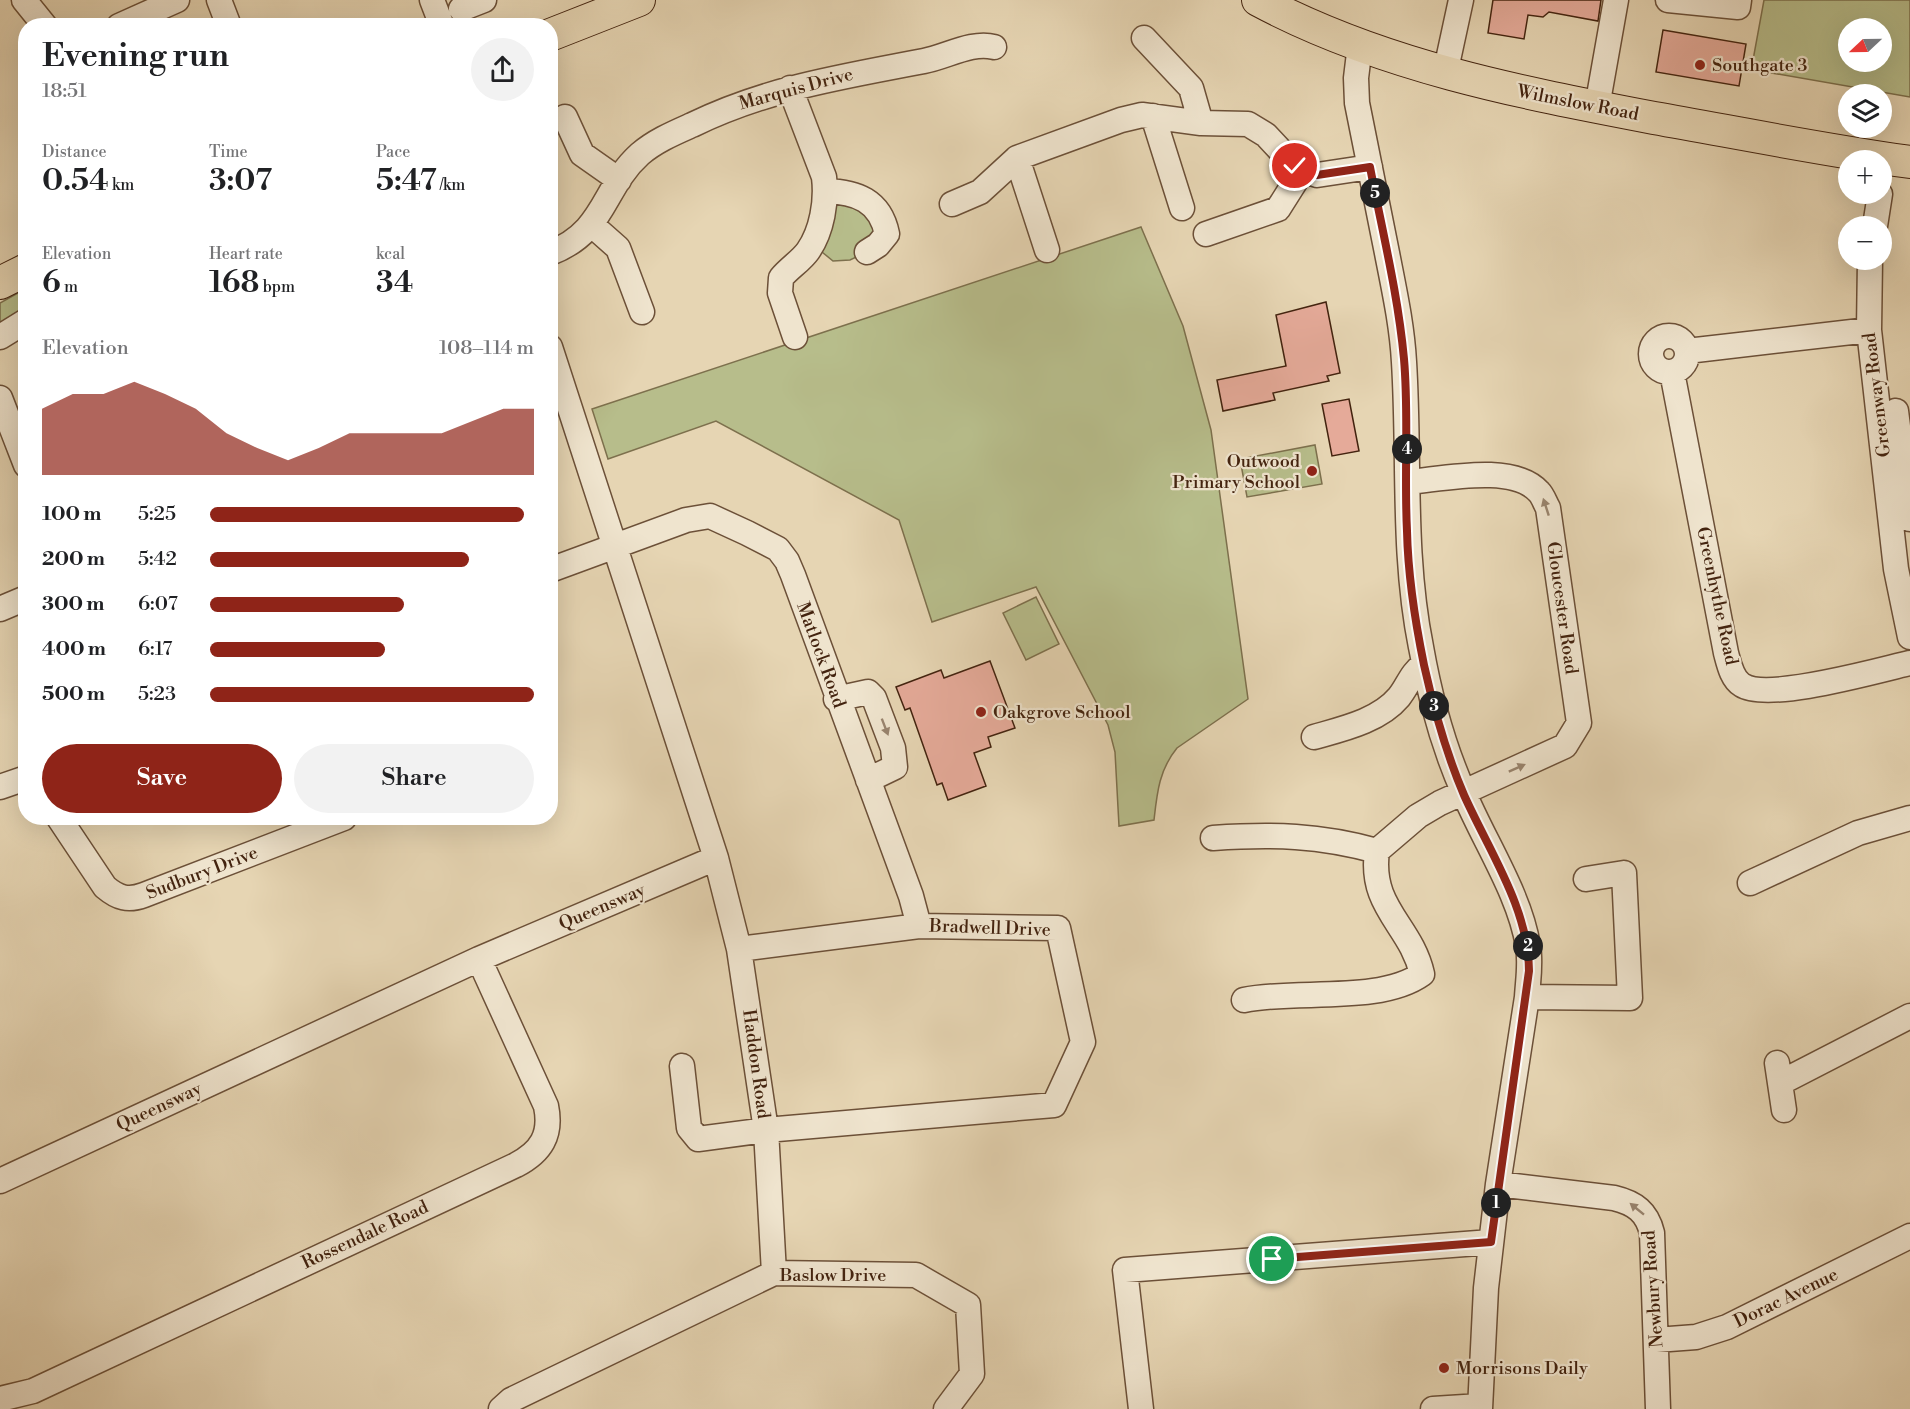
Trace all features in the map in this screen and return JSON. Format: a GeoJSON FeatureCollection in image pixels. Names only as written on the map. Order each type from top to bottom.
{"type":"FeatureCollection","features":[{"type":"Feature","properties":{"kind":"main road"},"geometry":{"type":"LineString","coordinates":[[558,32],[639,0]]}},
{"type":"Feature","properties":{"kind":"main road","name":"Wilmslow Road"},"geometry":{"type":"LineString","coordinates":[[1258,0],[1325,33],[1446,74],[1838,158]]}},
{"type":"Feature","properties":{"kind":"street"},"geometry":{"type":"LineString","coordinates":[[24,0],[39,18]]}},
{"type":"Feature","properties":{"kind":"street"},"geometry":{"type":"LineString","coordinates":[[137,18],[177,0]]}},
{"type":"Feature","properties":{"kind":"street"},"geometry":{"type":"LineString","coordinates":[[219,0],[226,18]]}},
{"type":"Feature","properties":{"kind":"street"},"geometry":{"type":"LineString","coordinates":[[432,0],[439,18]]}},
{"type":"Feature","properties":{"kind":"street"},"geometry":{"type":"LineString","coordinates":[[461,9],[484,0]]}},
{"type":"Feature","properties":{"kind":"street"},"geometry":{"type":"LineString","coordinates":[[1446,74],[1461,0]]}},
{"type":"Feature","properties":{"kind":"street"},"geometry":{"type":"LineString","coordinates":[[1597,107],[1616,0]]}},
{"type":"Feature","properties":{"kind":"street"},"geometry":{"type":"LineString","coordinates":[[1668,0],[1738,7],[1739,0]]}},
{"type":"Feature","properties":{"kind":"street"},"geometry":{"type":"LineString","coordinates":[[1143,36],[1191,88],[1201,123]]}},
{"type":"Feature","properties":{"kind":"street","name":"Marquis Drive"},"geometry":{"type":"LineString","coordinates":[[558,249],[572,243],[592,225],[619,180],[640,154],[669,135],[730,107],[790,88],[924,61],[982,45],[994,47]]}},
{"type":"Feature","properties":{"kind":"street"},"geometry":{"type":"LineString","coordinates":[[1360,45],[1356,89],[1399,316],[1404,360],[1409,562],[1424,664],[1443,740],[1463,792],[1515,903],[1525,932],[1529,956],[1527,997],[1491,1242],[1480,1407],[1433,1409]]}},
{"type":"Feature","properties":{"kind":"street"},"geometry":{"type":"LineString","coordinates":[[790,88],[824,177],[826,191],[815,238],[808,252],[781,278],[780,292],[795,337]]}},
{"type":"Feature","properties":{"kind":"street"},"geometry":{"type":"LineString","coordinates":[[952,205],[980,192],[1017,158],[1121,120],[1153,116],[1201,123],[1248,124],[1266,135],[1288,161],[1302,171],[1317,175],[1370,167]]}},
{"type":"Feature","properties":{"kind":"street"},"geometry":{"type":"LineString","coordinates":[[1153,116],[1182,208]]}},
{"type":"Feature","properties":{"kind":"street"},"geometry":{"type":"LineString","coordinates":[[565,117],[582,154],[619,180]]}},
{"type":"Feature","properties":{"kind":"street"},"geometry":{"type":"LineString","coordinates":[[1017,158],[1047,250]]}},
{"type":"Feature","properties":{"kind":"street"},"geometry":{"type":"LineString","coordinates":[[1206,234],[1278,209],[1302,171]]}},
{"type":"Feature","properties":{"kind":"street"},"geometry":{"type":"LineString","coordinates":[[826,191],[856,194],[881,215],[887,234],[878,245],[867,252]]}},
{"type":"Feature","properties":{"kind":"street"},"geometry":{"type":"LineString","coordinates":[[592,225],[618,248],[642,314]]}},
{"type":"Feature","properties":{"kind":"street","name":"Greenway Road"},"geometry":{"type":"LineString","coordinates":[[1870,270],[1869,330],[1901,535],[1900,592],[1910,637]]}},
{"type":"Feature","properties":{"kind":"street"},"geometry":{"type":"LineString","coordinates":[[0,338],[18,326]]}},
{"type":"Feature","properties":{"kind":"street"},"geometry":{"type":"LineString","coordinates":[[1687,351],[1869,330]]}},
{"type":"Feature","properties":{"kind":"street"},"geometry":{"type":"LineString","coordinates":[[1662,336],[1677,337],[1684,343],[1687,351],[1684,365],[1672,372],[1656,366],[1651,358],[1651,348],[1662,336]]}},
{"type":"Feature","properties":{"kind":"street","name":"Greenhythe Road"},"geometry":{"type":"LineString","coordinates":[[1672,372],[1726,653],[1736,679],[1749,688],[1786,688],[1824,684],[1910,663]]}},
{"type":"Feature","properties":{"kind":"street"},"geometry":{"type":"LineString","coordinates":[[558,389],[616,544],[716,858]]}},
{"type":"Feature","properties":{"kind":"street"},"geometry":{"type":"LineString","coordinates":[[0,398],[18,444]]}},
{"type":"Feature","properties":{"kind":"street"},"geometry":{"type":"LineString","coordinates":[[1879,404],[1891,403],[1895,407],[1910,519]]}},
{"type":"Feature","properties":{"kind":"street","name":"Gloucester Road"},"geometry":{"type":"LineString","coordinates":[[1377,851],[1418,816],[1463,792],[1565,746],[1580,723],[1548,508],[1541,493],[1516,477],[1500,475],[1408,482]]}},
{"type":"Feature","properties":{"kind":"street","name":"Matlock Road"},"geometry":{"type":"LineString","coordinates":[[558,567],[686,520],[710,516],[778,549],[787,561],[845,696],[876,777],[919,926]]}},
{"type":"Feature","properties":{"kind":"street"},"geometry":{"type":"LineString","coordinates":[[0,609],[18,601]]}},
{"type":"Feature","properties":{"kind":"street"},"geometry":{"type":"LineString","coordinates":[[1314,737],[1363,722],[1386,708],[1398,699],[1415,671],[1424,664]]}},
{"type":"Feature","properties":{"kind":"street"},"geometry":{"type":"LineString","coordinates":[[845,696],[868,692],[874,698],[893,748],[895,767],[876,777]]}},
{"type":"Feature","properties":{"kind":"street"},"geometry":{"type":"LineString","coordinates":[[0,787],[18,781]]}},
{"type":"Feature","properties":{"kind":"street"},"geometry":{"type":"LineString","coordinates":[[1750,883],[1858,833],[1910,819]]}},
{"type":"Feature","properties":{"kind":"street","name":"Sudbury Drive"},"geometry":{"type":"LineString","coordinates":[[64,825],[105,887],[128,899],[144,895],[326,825]]}},
{"type":"Feature","properties":{"kind":"street"},"geometry":{"type":"LineString","coordinates":[[1213,838],[1293,835],[1321,837],[1377,851],[1376,882],[1381,896],[1418,955],[1422,974],[1401,986],[1375,991],[1281,994],[1244,1000]]}},
{"type":"Feature","properties":{"kind":"street","name":"Haddon Road"},"geometry":{"type":"LineString","coordinates":[[716,858],[739,949],[766,1130],[774,1274]]}},
{"type":"Feature","properties":{"kind":"street","name":"Queensway"},"geometry":{"type":"LineString","coordinates":[[0,1181],[479,959],[716,858]]}},
{"type":"Feature","properties":{"kind":"street"},"geometry":{"type":"LineString","coordinates":[[1527,997],[1630,998],[1624,873],[1586,879]]}},
{"type":"Feature","properties":{"kind":"street","name":"Bradwell Drive"},"geometry":{"type":"LineString","coordinates":[[739,949],[919,926],[1058,928],[1083,1042],[1054,1105],[766,1130]]}},
{"type":"Feature","properties":{"kind":"street","name":"Rossendale Road"},"geometry":{"type":"LineString","coordinates":[[0,1399],[33,1391],[516,1165],[538,1151],[549,1125],[546,1106],[479,959]]}},
{"type":"Feature","properties":{"kind":"street"},"geometry":{"type":"LineString","coordinates":[[1784,1110],[1779,1073],[1910,1016]]}},
{"type":"Feature","properties":{"kind":"street"},"geometry":{"type":"LineString","coordinates":[[682,1066],[689,1128],[692,1135],[698,1139],[766,1130]]}},
{"type":"Feature","properties":{"kind":"street","name":"Newbury Road"},"geometry":{"type":"LineString","coordinates":[[1498,1184],[1614,1198],[1627,1201],[1645,1215],[1652,1233],[1658,1409]]}},
{"type":"Feature","properties":{"kind":"street","name":"Dorac Avenue"},"geometry":{"type":"LineString","coordinates":[[1656,1340],[1696,1337],[1727,1327],[1910,1236]]}},
{"type":"Feature","properties":{"kind":"street"},"geometry":{"type":"LineString","coordinates":[[1141,1409],[1125,1270],[1491,1242]]}},
{"type":"Feature","properties":{"kind":"street","name":"Baslow Drive"},"geometry":{"type":"LineString","coordinates":[[501,1409],[511,1400],[774,1274],[916,1275],[968,1305],[972,1374],[946,1409]]}},
{"type":"Feature","properties":{"kind":"green space"},"geometry":{"type":"Polygon","coordinates":[[[1764,0],[1910,0],[1910,97],[1892,94],[1892,84],[1838,84],[1766,72],[1766,68],[1758,66],[1753,60],[1764,0]]]}},
{"type":"Feature","properties":{"kind":"green space"},"geometry":{"type":"Polygon","coordinates":[[[826,191],[881,215],[867,252],[850,260],[833,261],[822,252],[815,238],[826,191]]]}},
{"type":"Feature","properties":{"kind":"green space"},"geometry":{"type":"Polygon","coordinates":[[[1141,227],[1183,326],[1211,430],[1248,699],[1177,748],[1163,773],[1154,820],[1119,826],[1115,752],[1108,725],[1036,587],[932,622],[899,520],[716,421],[608,459],[592,409],[1141,227]]]}},
{"type":"Feature","properties":{"kind":"green space"},"geometry":{"type":"Polygon","coordinates":[[[18,293],[18,315],[0,327],[0,303],[18,293]]]}},
{"type":"Feature","properties":{"kind":"green space"},"geometry":{"type":"Polygon","coordinates":[[[1315,445],[1322,484],[1247,497],[1240,459],[1315,445]]]}},
{"type":"Feature","properties":{"kind":"green space"},"geometry":{"type":"Polygon","coordinates":[[[1036,597],[1059,644],[1026,660],[1003,613],[1036,597]]]}},
{"type":"Feature","properties":{"kind":"building"},"geometry":{"type":"Polygon","coordinates":[[[1493,0],[1601,0],[1598,21],[1549,12],[1543,17],[1528,15],[1524,39],[1488,33],[1493,0]]]}},
{"type":"Feature","properties":{"kind":"building","name":"Southgate 3"},"geometry":{"type":"Polygon","coordinates":[[[1663,30],[1746,44],[1739,86],[1656,72],[1663,30]]]}},
{"type":"Feature","properties":{"kind":"building"},"geometry":{"type":"Polygon","coordinates":[[[1326,302],[1340,373],[1327,376],[1329,381],[1273,393],[1275,400],[1223,411],[1217,380],[1286,366],[1276,315],[1326,302]]]}},
{"type":"Feature","properties":{"kind":"building"},"geometry":{"type":"Polygon","coordinates":[[[1349,399],[1359,451],[1332,456],[1322,404],[1349,399]]]}},
{"type":"Feature","properties":{"kind":"building"},"geometry":{"type":"Polygon","coordinates":[[[990,661],[1015,728],[988,737],[991,747],[974,753],[986,786],[948,800],[942,783],[937,785],[910,708],[905,710],[896,687],[941,670],[944,678],[990,661]]]}},
{"type":"Feature","properties":{"kind":"place","name":"Southgate 3"},"geometry":{"type":"Point","coordinates":[1700,65]}},
{"type":"Feature","properties":{"kind":"place","name":"Outwood Primary School"},"geometry":{"type":"Point","coordinates":[1312,471]}},
{"type":"Feature","properties":{"kind":"place","name":"Oakgrove School"},"geometry":{"type":"Point","coordinates":[981,712]}},
{"type":"Feature","properties":{"kind":"place","name":"Morrisons Daily"},"geometry":{"type":"Point","coordinates":[1444,1368]}},
{"type":"Feature","properties":{"kind":"route"},"geometry":{"type":"LineString","coordinates":[[1272,1259],[1491,1242],[1529,971],[1525,932],[1515,903],[1452,765],[1434,708],[1420,645],[1412,596],[1407,529],[1407,420],[1404,360],[1399,316],[1370,167],[1317,175],[1302,171],[1295,166]]}}]}
